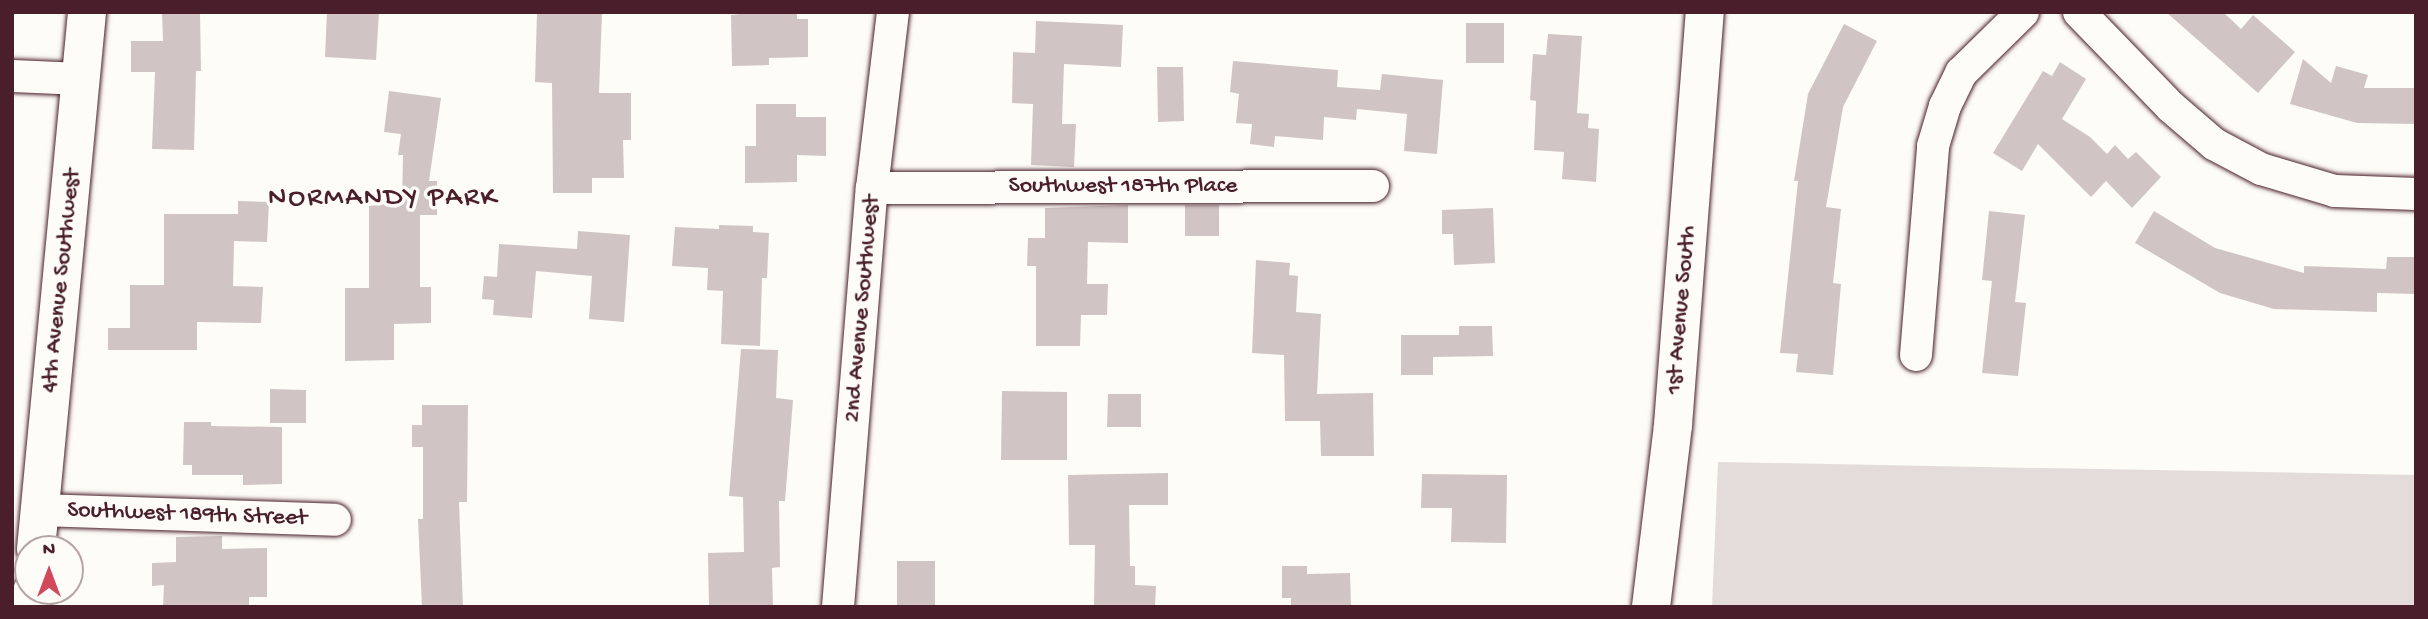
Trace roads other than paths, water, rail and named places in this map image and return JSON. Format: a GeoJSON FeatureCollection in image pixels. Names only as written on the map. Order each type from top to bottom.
{"type":"FeatureCollection","features":[{"type":"Feature","properties":{"kind":"main road","name":"4th Avenue Southwest"},"geometry":{"type":"LineString","coordinates":[[37,535],[87,12]]}},
{"type":"Feature","properties":{"kind":"main road","name":"1st Avenue South"},"geometry":{"type":"LineString","coordinates":[[1651,607],[1673,425],[1706,12]]}},
{"type":"Feature","properties":{"kind":"street","name":"2nd Avenue Southwest"},"geometry":{"type":"LineString","coordinates":[[838,607],[872,188],[894,12]]}},
{"type":"Feature","properties":{"kind":"street"},"geometry":{"type":"LineString","coordinates":[[1916,355],[1933,146],[1945,106],[1961,73],[2023,12]]}},
{"type":"Feature","properties":{"kind":"street"},"geometry":{"type":"LineString","coordinates":[[2079,12],[2171,107],[2214,145],[2261,169],[2335,191],[2416,194]]}},
{"type":"Feature","properties":{"kind":"street"},"geometry":{"type":"LineString","coordinates":[[12,76],[82,79]]}},
{"type":"Feature","properties":{"kind":"street","name":"Southwest 187th Place"},"geometry":{"type":"LineString","coordinates":[[872,188],[1373,186]]}},
{"type":"Feature","properties":{"kind":"street","name":"Southwest 189th Street"},"geometry":{"type":"LineString","coordinates":[[40,510],[335,520]]}},
{"type":"Feature","properties":{"kind":"district","name":"NORMANDY PARK"},"geometry":{"type":"Point","coordinates":[383,199]}}]}
